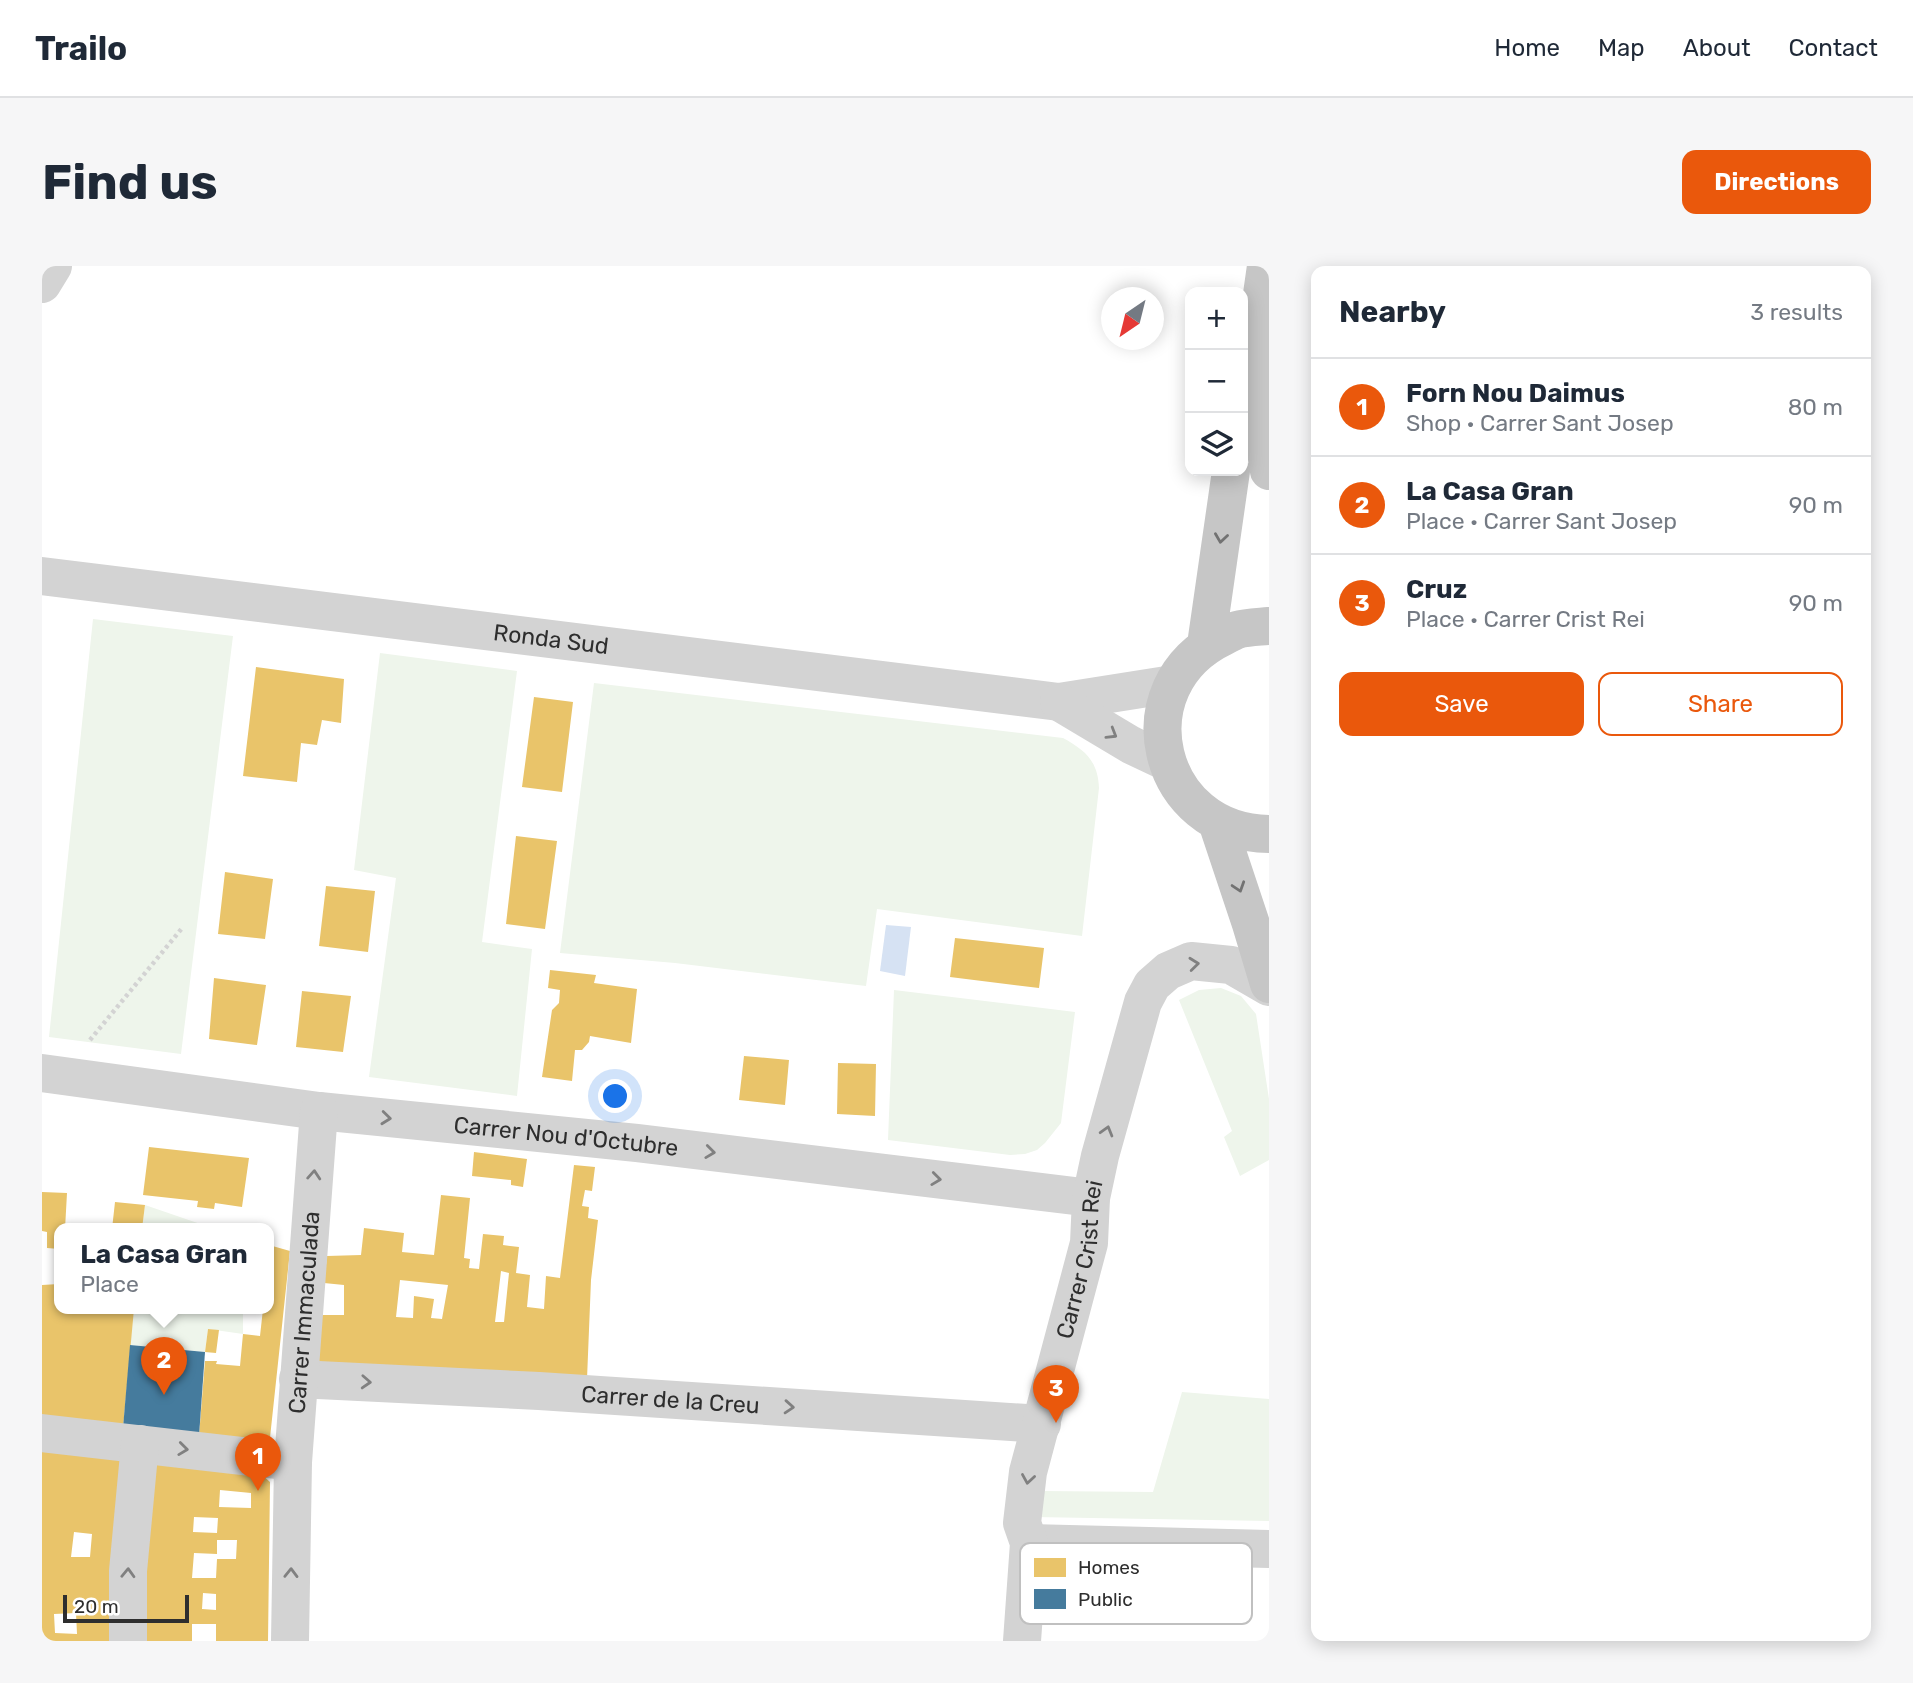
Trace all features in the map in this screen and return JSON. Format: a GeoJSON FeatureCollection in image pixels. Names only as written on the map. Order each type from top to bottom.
{"type":"FeatureCollection","features":[{"type":"Feature","properties":{"kind":"main road"},"geometry":{"type":"LineString","coordinates":[[1248,384],[1266,266]]}},
{"type":"Feature","properties":{"kind":"main road"},"geometry":{"type":"LineString","coordinates":[[1252,365],[1269,471]]}},
{"type":"Feature","properties":{"kind":"main road"},"geometry":{"type":"LineString","coordinates":[[1206,645],[1230,476]]}},
{"type":"Feature","properties":{"kind":"main road"},"geometry":{"type":"LineString","coordinates":[[1269,626],[1237,630],[1206,645],[1187,663],[1173,684],[1164,710],[1163,736],[1167,762],[1175,780],[1186,797],[1201,811],[1217,822],[1249,834],[1269,834]]}},
{"type":"Feature","properties":{"kind":"main road"},"geometry":{"type":"LineString","coordinates":[[1217,822],[1269,986]]}},
{"type":"Feature","properties":{"kind":"street","name":"Ronda Sud"},"geometry":{"type":"LineString","coordinates":[[42,576],[1059,702]]}},
{"type":"Feature","properties":{"kind":"street"},"geometry":{"type":"LineString","coordinates":[[1059,702],[1173,684]]}},
{"type":"Feature","properties":{"kind":"street"},"geometry":{"type":"LineString","coordinates":[[1059,702],[1131,745],[1167,762]]}},
{"type":"Feature","properties":{"kind":"street","name":"Carrer Crist Rei"},"geometry":{"type":"LineString","coordinates":[[1029,1542],[1022,1523],[1028,1472],[1090,1243],[1091,1198],[1100,1156],[1143,1002],[1152,985],[1168,971],[1191,961],[1231,965],[1269,986]]}},
{"type":"Feature","properties":{"kind":"street","name":"Carrer Nou d'Octubre"},"geometry":{"type":"LineString","coordinates":[[51,1074],[318,1111],[637,1143],[1091,1198]]}},
{"type":"Feature","properties":{"kind":"street","name":"Carrer Immaculada"},"geometry":{"type":"LineString","coordinates":[[290,1641],[293,1462],[318,1111]]}},
{"type":"Feature","properties":{"kind":"street","name":"Carrer de la Creu"},"geometry":{"type":"LineString","coordinates":[[298,1379],[539,1391],[1042,1424]]}},
{"type":"Feature","properties":{"kind":"street"},"geometry":{"type":"LineString","coordinates":[[42,1433],[293,1462]]}},
{"type":"Feature","properties":{"kind":"street"},"geometry":{"type":"LineString","coordinates":[[128,1641],[128,1571],[140,1444]]}},
{"type":"Feature","properties":{"kind":"street"},"geometry":{"type":"LineString","coordinates":[[1029,1542],[1063,1543]]}},
{"type":"Feature","properties":{"kind":"path"},"geometry":{"type":"LineString","coordinates":[[51,1074],[183,927]]}},
{"type":"Feature","properties":{"kind":"shaded area"},"geometry":{"type":"Polygon","coordinates":[[[93,619],[233,636],[181,1054],[49,1037],[93,619]]]}},
{"type":"Feature","properties":{"kind":"shaded area"},"geometry":{"type":"Polygon","coordinates":[[[380,653],[517,671],[482,942],[532,949],[517,1096],[369,1077],[396,878],[354,870],[380,653]]]}},
{"type":"Feature","properties":{"kind":"shaded area"},"geometry":{"type":"Polygon","coordinates":[[[594,683],[1063,738],[1089,757],[1096,770],[1099,788],[1082,936],[877,909],[866,986],[675,963],[560,953],[594,683]]]}},
{"type":"Feature","properties":{"kind":"shaded area"},"geometry":{"type":"Polygon","coordinates":[[[1221,988],[1241,996],[1256,1014],[1269,1099],[1269,1160],[1240,1176],[1224,1137],[1232,1131],[1179,1000],[1199,990],[1221,988]]]}},
{"type":"Feature","properties":{"kind":"shaded area"},"geometry":{"type":"Polygon","coordinates":[[[894,990],[1075,1012],[1061,1123],[1045,1143],[1037,1150],[1010,1155],[888,1140],[894,990]]]}},
{"type":"Feature","properties":{"kind":"shaded area"},"geometry":{"type":"Polygon","coordinates":[[[145,1205],[198,1223],[143,1223],[145,1205]]]}},
{"type":"Feature","properties":{"kind":"shaded area"},"geometry":{"type":"Polygon","coordinates":[[[133,1314],[243,1314],[243,1334],[208,1329],[205,1352],[130,1345],[133,1314]]]}},
{"type":"Feature","properties":{"kind":"shaded area"},"geometry":{"type":"Polygon","coordinates":[[[1182,1392],[1269,1399],[1269,1521],[1033,1517],[1042,1491],[1153,1492],[1182,1392]]]}},
{"type":"Feature","properties":{"kind":"water"},"geometry":{"type":"Polygon","coordinates":[[[886,925],[911,927],[905,976],[880,971],[886,925]]]}},
{"type":"Feature","properties":{"kind":"building: Homes"},"geometry":{"type":"Polygon","coordinates":[[[256,667],[344,679],[341,723],[322,720],[317,745],[301,743],[297,782],[243,776],[256,667]]]}},
{"type":"Feature","properties":{"kind":"building: Homes"},"geometry":{"type":"Polygon","coordinates":[[[534,697],[573,702],[562,792],[522,787],[534,697]]]}},
{"type":"Feature","properties":{"kind":"building: Homes"},"geometry":{"type":"Polygon","coordinates":[[[516,836],[557,841],[545,929],[506,924],[516,836]]]}},
{"type":"Feature","properties":{"kind":"building: Homes"},"geometry":{"type":"Polygon","coordinates":[[[225,872],[273,879],[265,939],[218,934],[225,872]]]}},
{"type":"Feature","properties":{"kind":"building: Homes"},"geometry":{"type":"Polygon","coordinates":[[[326,886],[375,891],[368,952],[319,946],[326,886]]]}},
{"type":"Feature","properties":{"kind":"building: Homes"},"geometry":{"type":"Polygon","coordinates":[[[955,938],[1044,948],[1039,988],[950,977],[955,938]]]}},
{"type":"Feature","properties":{"kind":"building: Homes"},"geometry":{"type":"Polygon","coordinates":[[[550,970],[596,975],[594,983],[637,989],[631,1043],[590,1036],[589,1042],[582,1050],[575,1050],[572,1081],[542,1077],[552,1010],[559,1003],[560,990],[548,988],[550,970]]]}},
{"type":"Feature","properties":{"kind":"building: Homes"},"geometry":{"type":"Polygon","coordinates":[[[214,978],[266,985],[257,1045],[209,1039],[214,978]]]}},
{"type":"Feature","properties":{"kind":"building: Homes"},"geometry":{"type":"Polygon","coordinates":[[[302,991],[351,996],[343,1052],[296,1047],[302,991]]]}},
{"type":"Feature","properties":{"kind":"building: Homes"},"geometry":{"type":"Polygon","coordinates":[[[744,1056],[789,1060],[785,1105],[739,1100],[744,1056]]]}},
{"type":"Feature","properties":{"kind":"building: Homes"},"geometry":{"type":"Polygon","coordinates":[[[838,1063],[876,1064],[875,1116],[837,1114],[838,1063]]]}},
{"type":"Feature","properties":{"kind":"building: Homes"},"geometry":{"type":"Polygon","coordinates":[[[149,1147],[249,1158],[242,1207],[215,1203],[214,1209],[197,1207],[198,1201],[143,1195],[149,1147]]]}},
{"type":"Feature","properties":{"kind":"building: Homes"},"geometry":{"type":"Polygon","coordinates":[[[474,1152],[527,1159],[523,1187],[511,1185],[511,1180],[472,1176],[474,1152]]]}},
{"type":"Feature","properties":{"kind":"building: Homes"},"geometry":{"type":"Polygon","coordinates":[[[574,1165],[595,1167],[592,1191],[585,1190],[582,1206],[589,1207],[588,1218],[598,1220],[591,1280],[587,1379],[313,1369],[319,1315],[344,1315],[344,1285],[324,1283],[327,1256],[361,1255],[364,1228],[404,1233],[402,1252],[434,1255],[441,1195],[470,1198],[464,1258],[470,1259],[469,1268],[479,1269],[483,1234],[504,1236],[503,1245],[519,1247],[516,1273],[530,1275],[527,1307],[544,1309],[546,1276],[560,1278],[574,1165]],[[501,1271],[495,1322],[504,1322],[509,1273],[501,1271]],[[400,1280],[396,1317],[413,1318],[414,1296],[434,1299],[431,1318],[442,1319],[448,1285],[400,1280]]]}},
{"type":"Feature","properties":{"kind":"building: Homes"},"geometry":{"type":"Polygon","coordinates":[[[42,1192],[67,1193],[65,1223],[54,1223],[54,1249],[47,1248],[47,1232],[42,1231],[42,1192]]]}},
{"type":"Feature","properties":{"kind":"building: Homes"},"geometry":{"type":"Polygon","coordinates":[[[115,1202],[145,1205],[143,1223],[113,1223],[115,1202]]]}},
{"type":"Feature","properties":{"kind":"building: Homes"},"geometry":{"type":"Polygon","coordinates":[[[274,1246],[290,1251],[269,1447],[199,1436],[205,1361],[240,1366],[243,1334],[260,1336],[262,1314],[274,1314],[274,1246]]]}},
{"type":"Feature","properties":{"kind":"building: Homes"},"geometry":{"type":"Polygon","coordinates":[[[54,1284],[54,1314],[134,1314],[123,1428],[42,1421],[42,1285],[54,1284]]]}},
{"type":"Feature","properties":{"kind":"building: Homes"},"geometry":{"type":"Polygon","coordinates":[[[208,1329],[219,1330],[216,1353],[205,1352],[208,1329]]]}},
{"type":"Feature","properties":{"kind":"building: Homes"},"geometry":{"type":"Polygon","coordinates":[[[42,1451],[124,1459],[114,1641],[42,1641],[42,1451]],[[74,1532],[71,1557],[90,1557],[92,1534],[74,1532]],[[76,1613],[54,1614],[55,1633],[77,1634],[76,1613]]]}},
{"type":"Feature","properties":{"kind":"building: Homes"},"geometry":{"type":"Polygon","coordinates":[[[151,1462],[261,1474],[270,1482],[268,1641],[216,1641],[216,1624],[192,1624],[192,1641],[141,1641],[151,1462]],[[220,1490],[219,1507],[251,1508],[251,1493],[220,1490]],[[194,1517],[193,1532],[217,1533],[218,1518],[194,1517]],[[217,1540],[217,1554],[194,1553],[192,1578],[216,1578],[217,1559],[236,1559],[237,1540],[217,1540]],[[203,1593],[202,1609],[216,1610],[216,1594],[203,1593]]]}},
{"type":"Feature","properties":{"kind":"building: Public"},"geometry":{"type":"Polygon","coordinates":[[[130,1345],[205,1352],[199,1436],[123,1428],[130,1345]]]}},
{"type":"Feature","properties":{"kind":"place","name":"La Casa Gran"},"geometry":{"type":"Point","coordinates":[164,1395]}},
{"type":"Feature","properties":{"kind":"place","name":"Cruz"},"geometry":{"type":"Point","coordinates":[1056,1423]}},
{"type":"Feature","properties":{"kind":"place","name":"Forn Nou Daimus"},"geometry":{"type":"Point","coordinates":[258,1491]}}]}
